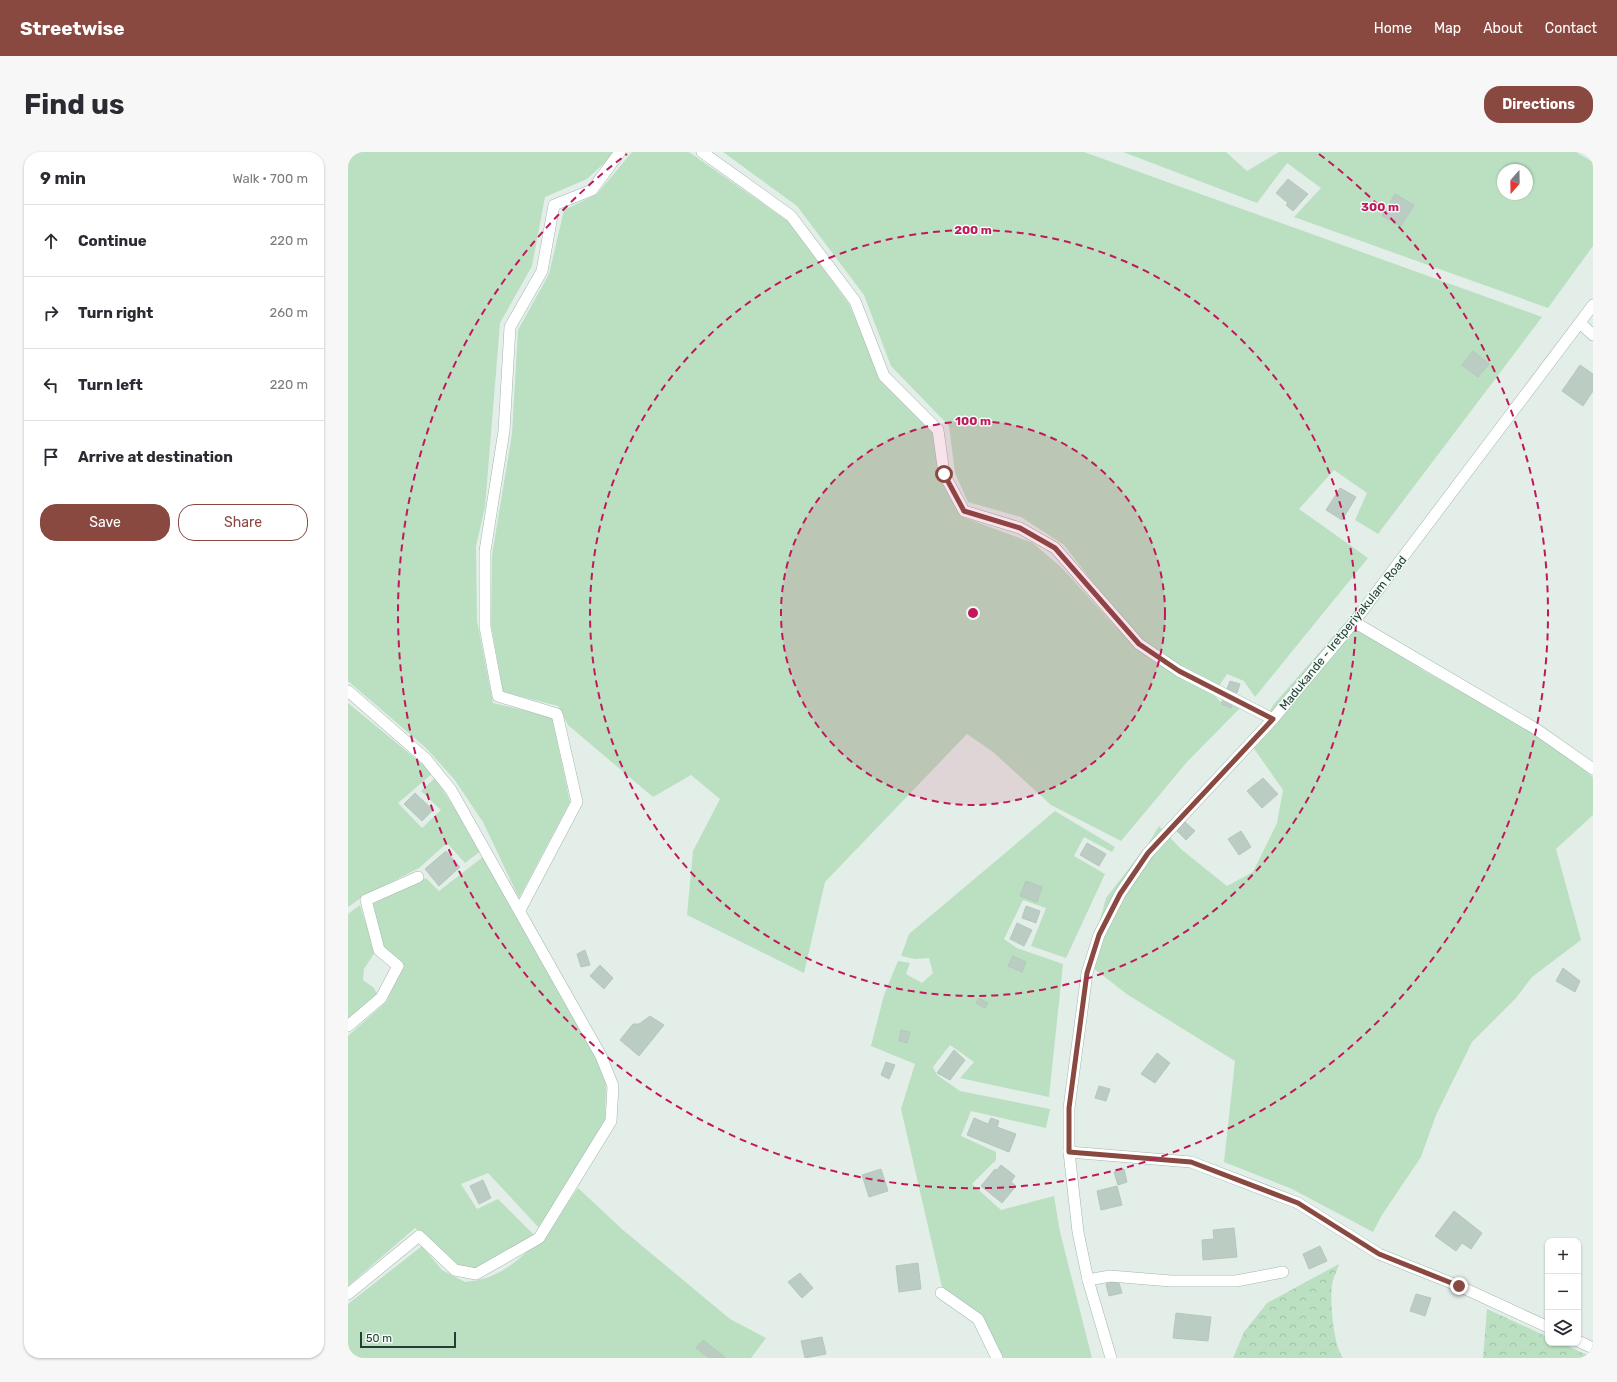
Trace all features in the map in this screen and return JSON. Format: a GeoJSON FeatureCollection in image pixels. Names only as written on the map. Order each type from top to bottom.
{"type":"FeatureCollection","features":[{"type":"Feature","properties":{"kind":"street"},"geometry":{"type":"LineString","coordinates":[[520,910],[577,802],[557,714],[498,696],[486,626],[485,551],[504,431],[510,327],[542,270],[554,204],[592,190],[620,152]]}},
{"type":"Feature","properties":{"kind":"street"},"geometry":{"type":"LineString","coordinates":[[702,152],[792,216],[855,301],[884,376],[938,430],[944,474],[964,511],[1020,528],[1055,548],[1139,644],[1179,671],[1273,719]]}},
{"type":"Feature","properties":{"kind":"street","name":"Madukande - Iretperiyakulam Road"},"geometry":{"type":"LineString","coordinates":[[1111,1358],[1088,1280],[1078,1232],[1069,1152],[1069,1108],[1087,973],[1099,935],[1120,894],[1148,853],[1273,719],[1354,622],[1593,305]]}},
{"type":"Feature","properties":{"kind":"street"},"geometry":{"type":"LineString","coordinates":[[1580,323],[1593,335]]}},
{"type":"Feature","properties":{"kind":"street"},"geometry":{"type":"LineString","coordinates":[[1354,622],[1536,729],[1593,769]]}},
{"type":"Feature","properties":{"kind":"street"},"geometry":{"type":"LineString","coordinates":[[348,691],[426,759],[451,790],[601,1056],[613,1086],[611,1121],[538,1238],[476,1274],[455,1270],[418,1236],[348,1294]]}},
{"type":"Feature","properties":{"kind":"street"},"geometry":{"type":"LineString","coordinates":[[348,1026],[381,998],[398,966],[379,950],[366,900],[418,877]]}},
{"type":"Feature","properties":{"kind":"street"},"geometry":{"type":"LineString","coordinates":[[1069,1152],[1191,1162],[1298,1203],[1379,1254],[1459,1286],[1545,1326]]}},
{"type":"Feature","properties":{"kind":"street"},"geometry":{"type":"LineString","coordinates":[[1088,1280],[1110,1276],[1171,1281],[1236,1281],[1283,1272]]}},
{"type":"Feature","properties":{"kind":"street"},"geometry":{"type":"LineString","coordinates":[[941,1293],[978,1319],[997,1358]]}},
{"type":"Feature","properties":{"kind":"street"},"geometry":{"type":"LineString","coordinates":[[1581,1342],[1593,1348]]}},
{"type":"Feature","properties":{"kind":"green space"},"geometry":{"type":"Polygon","coordinates":[[[348,152],[616,152],[587,179],[545,197],[532,266],[500,323],[485,507],[476,546],[477,621],[493,703],[552,717],[570,802],[519,898],[483,822],[454,779],[426,748],[348,681],[348,152]]]}},
{"type":"Feature","properties":{"kind":"green space"},"geometry":{"type":"Polygon","coordinates":[[[632,152],[689,152],[789,222],[849,304],[881,380],[934,434],[940,478],[963,517],[1033,543],[1062,568],[1112,623],[1137,647],[1206,687],[1221,702],[1241,707],[1187,762],[1121,841],[1051,805],[993,752],[967,734],[825,882],[804,973],[687,915],[693,851],[720,799],[691,775],[653,797],[568,725],[558,706],[503,692],[491,624],[492,555],[512,434],[518,330],[549,274],[564,210],[597,194],[632,152]]]}},
{"type":"Feature","properties":{"kind":"green space"},"geometry":{"type":"Polygon","coordinates":[[[723,152],[1084,152],[1542,317],[1378,534],[1355,520],[1367,493],[1334,470],[1299,509],[1368,558],[1255,697],[1244,681],[1227,674],[1219,686],[1181,670],[1140,643],[1064,545],[1021,517],[968,502],[955,473],[949,426],[891,366],[864,295],[797,206],[723,152]]]}},
{"type":"Feature","properties":{"kind":"green space"},"geometry":{"type":"Polygon","coordinates":[[[1123,152],[1226,152],[1247,171],[1279,152],[1576,152],[1593,162],[1593,246],[1548,308],[1294,217],[1321,188],[1287,163],[1257,203],[1123,152]]]}},
{"type":"Feature","properties":{"kind":"green space"},"geometry":{"type":"Polygon","coordinates":[[[1346,622],[1426,672],[1500,713],[1548,743],[1593,777],[1593,815],[1556,849],[1581,940],[1532,977],[1516,998],[1472,1042],[1436,1115],[1421,1157],[1382,1215],[1373,1232],[1292,1189],[1224,1162],[1235,1061],[1128,995],[1088,964],[1106,898],[1148,844],[1159,826],[1182,850],[1227,886],[1253,872],[1277,823],[1283,790],[1250,743],[1274,704],[1346,622]]]}},
{"type":"Feature","properties":{"kind":"green space"},"geometry":{"type":"Polygon","coordinates":[[[348,703],[433,773],[398,803],[422,828],[441,810],[421,791],[435,778],[482,850],[465,863],[447,843],[419,868],[364,896],[348,907],[348,703]]]}},
{"type":"Feature","properties":{"kind":"green space"},"geometry":{"type":"Polygon","coordinates":[[[1055,811],[1115,847],[1112,852],[1084,837],[1074,856],[1105,874],[1066,958],[1031,946],[1046,908],[1023,900],[1004,939],[1017,948],[1063,964],[1049,1097],[960,1078],[974,1062],[950,1045],[933,1067],[937,1075],[960,1091],[1050,1109],[1046,1128],[971,1111],[961,1136],[996,1152],[996,1160],[972,1184],[1001,1210],[1054,1196],[1060,1232],[1092,1358],[1003,1358],[982,1317],[942,1287],[901,1109],[915,1064],[871,1046],[884,995],[898,961],[910,963],[906,974],[922,983],[933,973],[929,958],[915,959],[901,956],[909,934],[1055,811]]]}},
{"type":"Feature","properties":{"kind":"green space"},"geometry":{"type":"Polygon","coordinates":[[[484,856],[595,1057],[606,1084],[605,1121],[540,1229],[488,1173],[461,1184],[477,1209],[498,1199],[535,1236],[475,1269],[456,1265],[415,1228],[348,1286],[348,1036],[387,1001],[402,963],[383,948],[372,904],[426,878],[439,891],[484,856]]]}},
{"type":"Feature","properties":{"kind":"green space"},"geometry":{"type":"Polygon","coordinates":[[[360,905],[375,952],[364,969],[363,980],[374,988],[377,994],[348,1019],[348,914],[360,905]]]}},
{"type":"Feature","properties":{"kind":"green space"},"geometry":{"type":"Polygon","coordinates":[[[578,1188],[623,1230],[730,1319],[766,1338],[751,1358],[348,1358],[348,1304],[422,1246],[442,1270],[465,1282],[486,1278],[500,1272],[514,1263],[526,1252],[550,1227],[578,1188]]]}},
{"type":"Feature","properties":{"kind":"green space"},"geometry":{"type":"Polygon","coordinates":[[[1339,1264],[1333,1282],[1331,1302],[1337,1343],[1343,1358],[1233,1358],[1244,1332],[1267,1303],[1339,1264]]]}},
{"type":"Feature","properties":{"kind":"green space"},"geometry":{"type":"Polygon","coordinates":[[[1487,1309],[1545,1336],[1545,1346],[1568,1346],[1593,1358],[1483,1358],[1487,1309]]]}},
{"type":"Feature","properties":{"kind":"building"},"geometry":{"type":"Polygon","coordinates":[[[1288,179],[1308,194],[1293,211],[1286,205],[1288,203],[1276,193],[1288,179]]]}},
{"type":"Feature","properties":{"kind":"building"},"geometry":{"type":"Polygon","coordinates":[[[1395,194],[1414,205],[1401,226],[1382,216],[1395,194]]]}},
{"type":"Feature","properties":{"kind":"building"},"geometry":{"type":"Polygon","coordinates":[[[1473,351],[1489,364],[1478,377],[1462,365],[1473,351]]]}},
{"type":"Feature","properties":{"kind":"building"},"geometry":{"type":"Polygon","coordinates":[[[1580,365],[1593,374],[1593,391],[1583,406],[1562,391],[1580,365]]]}},
{"type":"Feature","properties":{"kind":"building"},"geometry":{"type":"Polygon","coordinates":[[[1340,488],[1356,497],[1342,520],[1326,510],[1340,488]]]}},
{"type":"Feature","properties":{"kind":"building"},"geometry":{"type":"Polygon","coordinates":[[[1230,681],[1240,684],[1237,693],[1227,689],[1230,681]]]}},
{"type":"Feature","properties":{"kind":"building"},"geometry":{"type":"Polygon","coordinates":[[[1223,700],[1233,703],[1231,708],[1221,704],[1223,700]]]}},
{"type":"Feature","properties":{"kind":"building"},"geometry":{"type":"Polygon","coordinates":[[[1263,778],[1278,794],[1262,808],[1247,791],[1263,778]]]}},
{"type":"Feature","properties":{"kind":"building"},"geometry":{"type":"Polygon","coordinates":[[[415,793],[433,810],[422,821],[404,804],[415,793]]]}},
{"type":"Feature","properties":{"kind":"building"},"geometry":{"type":"Polygon","coordinates":[[[1185,822],[1195,831],[1186,840],[1177,831],[1185,822]]]}},
{"type":"Feature","properties":{"kind":"building"},"geometry":{"type":"Polygon","coordinates":[[[1241,831],[1251,847],[1239,855],[1228,839],[1241,831]]]}},
{"type":"Feature","properties":{"kind":"building"},"geometry":{"type":"Polygon","coordinates":[[[1087,843],[1106,854],[1099,866],[1080,855],[1087,843]]]}},
{"type":"Feature","properties":{"kind":"building"},"geometry":{"type":"Polygon","coordinates":[[[446,851],[460,867],[439,886],[425,869],[446,851]]]}},
{"type":"Feature","properties":{"kind":"building"},"geometry":{"type":"Polygon","coordinates":[[[1026,881],[1042,887],[1037,902],[1020,896],[1026,881]]]}},
{"type":"Feature","properties":{"kind":"building"},"geometry":{"type":"Polygon","coordinates":[[[1026,906],[1040,911],[1036,923],[1022,918],[1026,906]]]}},
{"type":"Feature","properties":{"kind":"building"},"geometry":{"type":"Polygon","coordinates":[[[1017,923],[1032,930],[1024,946],[1010,939],[1017,923]]]}},
{"type":"Feature","properties":{"kind":"building"},"geometry":{"type":"Polygon","coordinates":[[[585,950],[590,965],[581,967],[577,954],[585,950]]]}},
{"type":"Feature","properties":{"kind":"building"},"geometry":{"type":"Polygon","coordinates":[[[1013,956],[1026,962],[1022,972],[1008,966],[1013,956]]]}},
{"type":"Feature","properties":{"kind":"building"},"geometry":{"type":"Polygon","coordinates":[[[600,965],[613,978],[604,989],[590,976],[600,965]]]}},
{"type":"Feature","properties":{"kind":"building"},"geometry":{"type":"Polygon","coordinates":[[[1563,968],[1580,981],[1575,992],[1556,981],[1563,968]]]}},
{"type":"Feature","properties":{"kind":"building"},"geometry":{"type":"Polygon","coordinates":[[[979,998],[988,1003],[985,1008],[976,1003],[979,998]]]}},
{"type":"Feature","properties":{"kind":"building"},"geometry":{"type":"Polygon","coordinates":[[[650,1016],[664,1025],[639,1056],[620,1040],[633,1024],[639,1024],[650,1016]]]}},
{"type":"Feature","properties":{"kind":"building"},"geometry":{"type":"Polygon","coordinates":[[[901,1030],[910,1032],[907,1043],[899,1041],[901,1030]]]}},
{"type":"Feature","properties":{"kind":"building"},"geometry":{"type":"Polygon","coordinates":[[[954,1050],[965,1060],[950,1080],[937,1073],[954,1050]]]}},
{"type":"Feature","properties":{"kind":"building"},"geometry":{"type":"Polygon","coordinates":[[[1157,1053],[1170,1063],[1155,1083],[1141,1074],[1157,1053]]]}},
{"type":"Feature","properties":{"kind":"building"},"geometry":{"type":"Polygon","coordinates":[[[886,1062],[895,1065],[889,1079],[881,1075],[886,1062]]]}},
{"type":"Feature","properties":{"kind":"building"},"geometry":{"type":"Polygon","coordinates":[[[1099,1086],[1110,1089],[1106,1101],[1095,1098],[1099,1086]]]}},
{"type":"Feature","properties":{"kind":"building"},"geometry":{"type":"Polygon","coordinates":[[[974,1118],[988,1124],[991,1118],[999,1121],[997,1127],[1016,1134],[1009,1152],[967,1135],[974,1118]]]}},
{"type":"Feature","properties":{"kind":"building"},"geometry":{"type":"Polygon","coordinates":[[[1001,1165],[1015,1176],[1011,1182],[1016,1186],[1002,1203],[981,1186],[995,1169],[997,1170],[1001,1165]]]}},
{"type":"Feature","properties":{"kind":"building"},"geometry":{"type":"Polygon","coordinates":[[[881,1169],[888,1191],[869,1197],[862,1175],[881,1169]]]}},
{"type":"Feature","properties":{"kind":"building"},"geometry":{"type":"Polygon","coordinates":[[[1124,1169],[1127,1182],[1118,1185],[1114,1172],[1124,1169]]]}},
{"type":"Feature","properties":{"kind":"building"},"geometry":{"type":"Polygon","coordinates":[[[483,1180],[491,1198],[479,1204],[470,1186],[483,1180]]]}},
{"type":"Feature","properties":{"kind":"building"},"geometry":{"type":"Polygon","coordinates":[[[1117,1186],[1122,1205],[1101,1210],[1097,1191],[1117,1186]]]}},
{"type":"Feature","properties":{"kind":"building"},"geometry":{"type":"Polygon","coordinates":[[[1454,1211],[1482,1233],[1471,1249],[1462,1243],[1456,1251],[1435,1236],[1454,1211]]]}},
{"type":"Feature","properties":{"kind":"building"},"geometry":{"type":"Polygon","coordinates":[[[1234,1228],[1237,1257],[1203,1260],[1202,1240],[1214,1239],[1213,1230],[1234,1228]]]}},
{"type":"Feature","properties":{"kind":"building"},"geometry":{"type":"Polygon","coordinates":[[[1320,1246],[1327,1261],[1309,1269],[1303,1254],[1320,1246]]]}},
{"type":"Feature","properties":{"kind":"building"},"geometry":{"type":"Polygon","coordinates":[[[918,1263],[921,1289],[899,1292],[896,1266],[918,1263]]]}},
{"type":"Feature","properties":{"kind":"building"},"geometry":{"type":"Polygon","coordinates":[[[800,1273],[813,1288],[802,1298],[788,1282],[800,1273]]]}},
{"type":"Feature","properties":{"kind":"building"},"geometry":{"type":"Polygon","coordinates":[[[1118,1280],[1122,1293],[1109,1296],[1106,1284],[1118,1280]]]}},
{"type":"Feature","properties":{"kind":"building"},"geometry":{"type":"Polygon","coordinates":[[[1416,1294],[1431,1298],[1425,1316],[1410,1311],[1416,1294]]]}},
{"type":"Feature","properties":{"kind":"building"},"geometry":{"type":"Polygon","coordinates":[[[1176,1313],[1211,1317],[1208,1341],[1173,1338],[1176,1313]]]}},
{"type":"Feature","properties":{"kind":"building"},"geometry":{"type":"Polygon","coordinates":[[[822,1337],[826,1354],[805,1358],[801,1341],[822,1337]]]}},
{"type":"Feature","properties":{"kind":"building"},"geometry":{"type":"Polygon","coordinates":[[[703,1340],[726,1358],[709,1358],[696,1348],[703,1340]]]}},
{"type":"Feature","properties":{"kind":"route"},"geometry":{"type":"LineString","coordinates":[[944,474],[964,511],[1020,528],[1055,548],[1139,644],[1179,671],[1273,719],[1148,853],[1120,894],[1099,935],[1087,973],[1069,1108],[1069,1152],[1191,1162],[1298,1203],[1379,1254],[1459,1286]]}}]}
